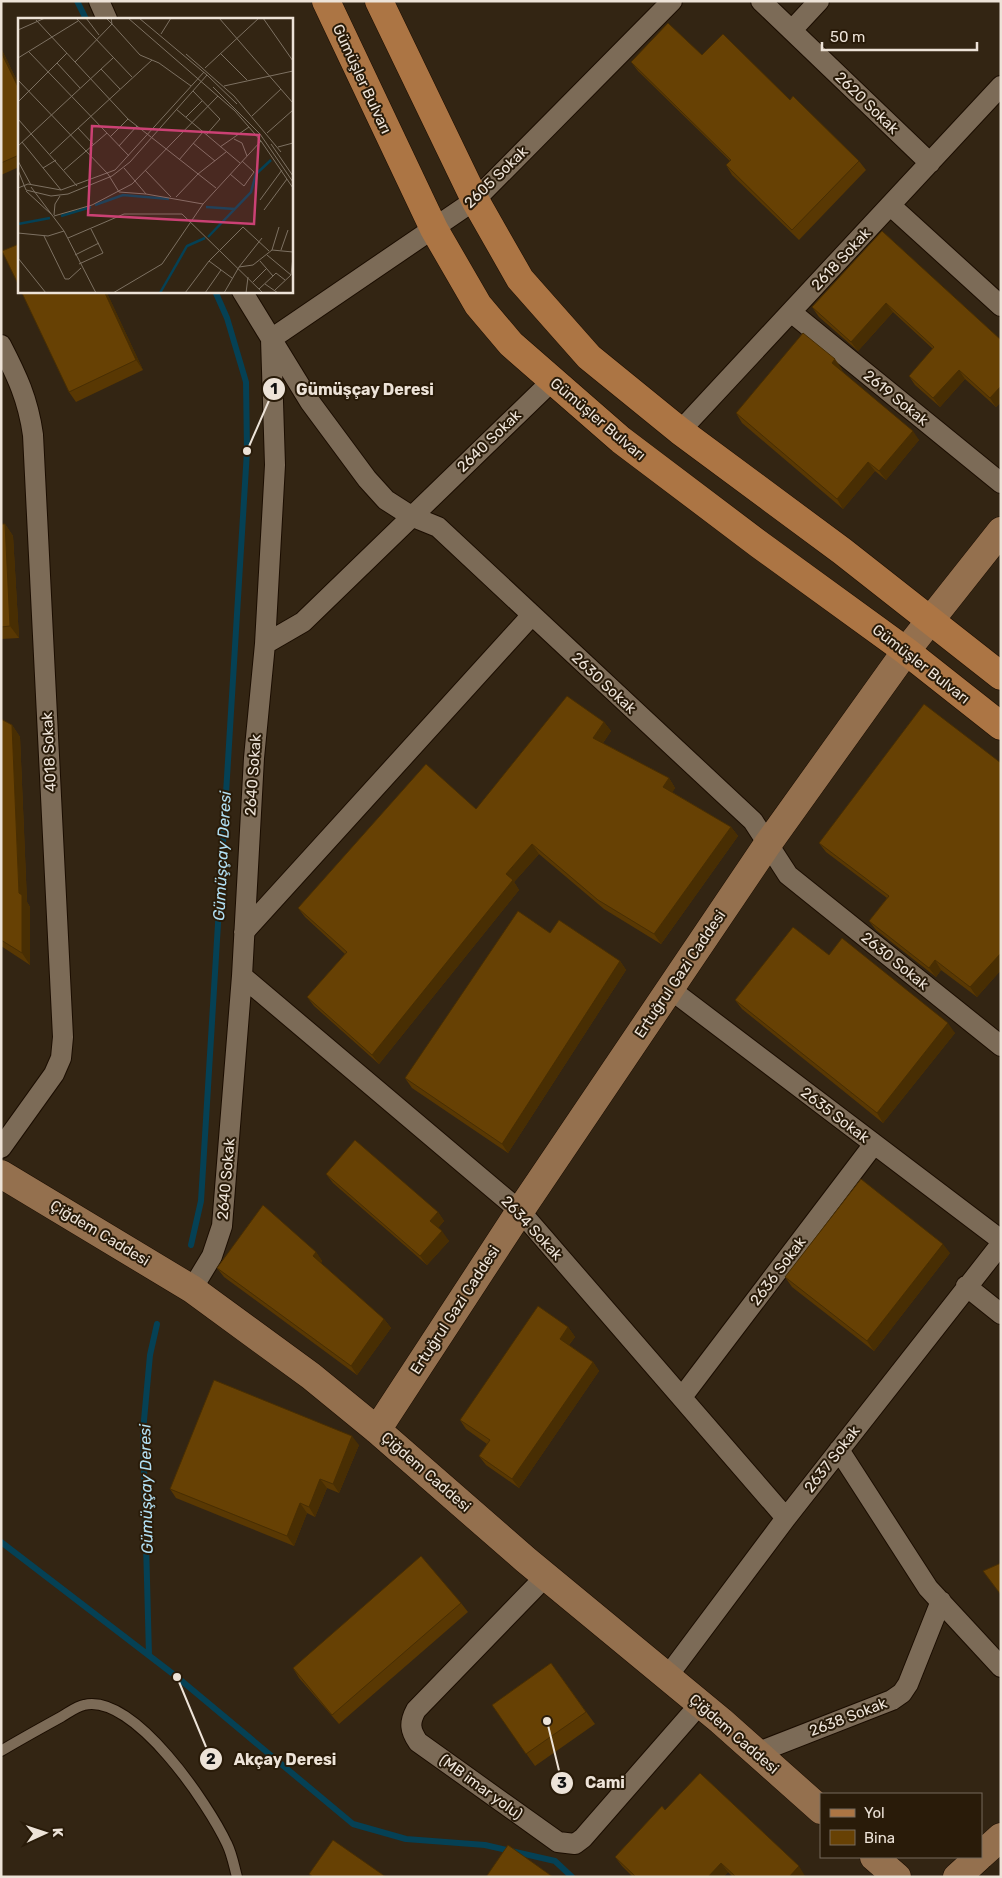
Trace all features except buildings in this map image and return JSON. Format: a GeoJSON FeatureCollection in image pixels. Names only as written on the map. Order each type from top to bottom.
{"type":"FeatureCollection","features":[{"type":"Feature","properties":{"kind":"main road","name":"Gümüşler Bulvarı"},"geometry":{"type":"LineString","coordinates":[[326,1],[434,229],[478,305],[511,344],[629,445],[760,545],[906,650],[1001,726]]}},
{"type":"Feature","properties":{"kind":"main road"},"geometry":{"type":"LineString","coordinates":[[379,1],[475,200],[520,279],[589,357],[680,431],[931,620],[1001,676]]}},
{"type":"Feature","properties":{"kind":"main road","name":"Ertuğrul Gazi Caddesi"},"geometry":{"type":"LineString","coordinates":[[377,1430],[520,1211],[767,845],[906,650],[1001,531]]}},
{"type":"Feature","properties":{"kind":"main road","name":"Çiğdem Caddesi"},"geometry":{"type":"LineString","coordinates":[[1,1174],[192,1289],[311,1376],[700,1704],[820,1809]]}},
{"type":"Feature","properties":{"kind":"main road"},"geometry":{"type":"LineString","coordinates":[[982,1854],[1001,1837]]}},
{"type":"Feature","properties":{"kind":"main road"},"geometry":{"type":"LineString","coordinates":[[875,1858],[897,1877]]}},
{"type":"Feature","properties":{"kind":"main road"},"geometry":{"type":"LineString","coordinates":[[957,1877],[978,1858]]}},
{"type":"Feature","properties":{"kind":"street"},"geometry":{"type":"LineString","coordinates":[[99,1],[107,18]]}},
{"type":"Feature","properties":{"kind":"street","name":"2605 Sokak"},"geometry":{"type":"LineString","coordinates":[[271,339],[475,200],[672,1]]}},
{"type":"Feature","properties":{"kind":"street","name":"2620 Sokak"},"geometry":{"type":"LineString","coordinates":[[761,1],[930,162]]}},
{"type":"Feature","properties":{"kind":"street"},"geometry":{"type":"LineString","coordinates":[[792,30],[819,1]]}},
{"type":"Feature","properties":{"kind":"street","name":"2618 Sokak"},"geometry":{"type":"LineString","coordinates":[[680,431],[1001,86]]}},
{"type":"Feature","properties":{"kind":"street"},"geometry":{"type":"LineString","coordinates":[[891,206],[1001,306]]}},
{"type":"Feature","properties":{"kind":"street","name":"2630 Sokak"},"geometry":{"type":"LineString","coordinates":[[243,292],[310,402],[367,478],[386,500],[411,516],[438,527],[753,821],[788,875],[1001,1046]]}},
{"type":"Feature","properties":{"kind":"street","name":"2619 Sokak"},"geometry":{"type":"LineString","coordinates":[[792,312],[1001,483]]}},
{"type":"Feature","properties":{"kind":"street"},"geometry":{"type":"LineString","coordinates":[[265,644],[275,465],[271,339]]}},
{"type":"Feature","properties":{"kind":"street","name":"4018 Sokak"},"geometry":{"type":"LineString","coordinates":[[1,345],[22,384],[30,409],[33,435],[63,1037],[61,1058],[54,1074],[1,1148]]}},
{"type":"Feature","properties":{"kind":"street","name":"2640 Sokak"},"geometry":{"type":"LineString","coordinates":[[192,1289],[212,1256],[222,1226],[242,976],[254,758],[265,644],[303,622],[552,381]]}},
{"type":"Feature","properties":{"kind":"street"},"geometry":{"type":"LineString","coordinates":[[244,932],[532,615]]}},
{"type":"Feature","properties":{"kind":"street","name":"2634 Sokak"},"geometry":{"type":"LineString","coordinates":[[242,976],[520,1211],[786,1518]]}},
{"type":"Feature","properties":{"kind":"street","name":"2635 Sokak"},"geometry":{"type":"LineString","coordinates":[[670,990],[1001,1242]]}},
{"type":"Feature","properties":{"kind":"street","name":"2636 Sokak"},"geometry":{"type":"LineString","coordinates":[[682,1397],[874,1144]]}},
{"type":"Feature","properties":{"kind":"street","name":"2637 Sokak"},"geometry":{"type":"LineString","coordinates":[[667,1676],[786,1518],[1001,1242]]}},
{"type":"Feature","properties":{"kind":"street"},"geometry":{"type":"LineString","coordinates":[[966,1286],[1001,1314]]}},
{"type":"Feature","properties":{"kind":"street"},"geometry":{"type":"LineString","coordinates":[[839,1450],[928,1588],[1001,1667]]}},
{"type":"Feature","properties":{"kind":"street","name":"(MB imar yolu)"},"geometry":{"type":"LineString","coordinates":[[546,1576],[416,1710],[411,1719],[411,1732],[418,1742],[558,1842],[575,1844],[583,1838],[700,1704]]}},
{"type":"Feature","properties":{"kind":"street","name":"2638 Sokak"},"geometry":{"type":"LineString","coordinates":[[756,1753],[892,1700],[902,1693],[908,1684],[940,1601]]}},
{"type":"Feature","properties":{"kind":"lane"},"geometry":{"type":"LineString","coordinates":[[1,1751],[84,1705],[102,1704],[119,1710],[140,1725],[175,1765],[214,1820],[228,1845],[237,1877]]}},
{"type":"Feature","properties":{"kind":"waterway","name":"Gümüşçay Deresi"},"geometry":{"type":"LineString","coordinates":[[77,1],[86,18]]}},
{"type":"Feature","properties":{"kind":"waterway","name":"Gümüşçay Deresi"},"geometry":{"type":"LineString","coordinates":[[191,1245],[201,1201],[247,451],[246,382],[227,318],[215,292]]}},
{"type":"Feature","properties":{"kind":"waterway","name":"Gümüşçay Deresi"},"geometry":{"type":"LineString","coordinates":[[149,1655],[143,1431],[150,1355],[157,1324]]}},
{"type":"Feature","properties":{"kind":"waterway"},"geometry":{"type":"LineString","coordinates":[[1,1542],[177,1677],[353,1824],[406,1839],[485,1845],[555,1861],[572,1877]]}},
{"type":"Feature","properties":{"kind":"place","name":"Gümüşçay Deresi"},"geometry":{"type":"Point","coordinates":[247,451]}},
{"type":"Feature","properties":{"kind":"place","name":"Akçay Deresi"},"geometry":{"type":"Point","coordinates":[177,1677]}},
{"type":"Feature","properties":{"kind":"place","name":"Cami"},"geometry":{"type":"Point","coordinates":[547,1721]}}]}
